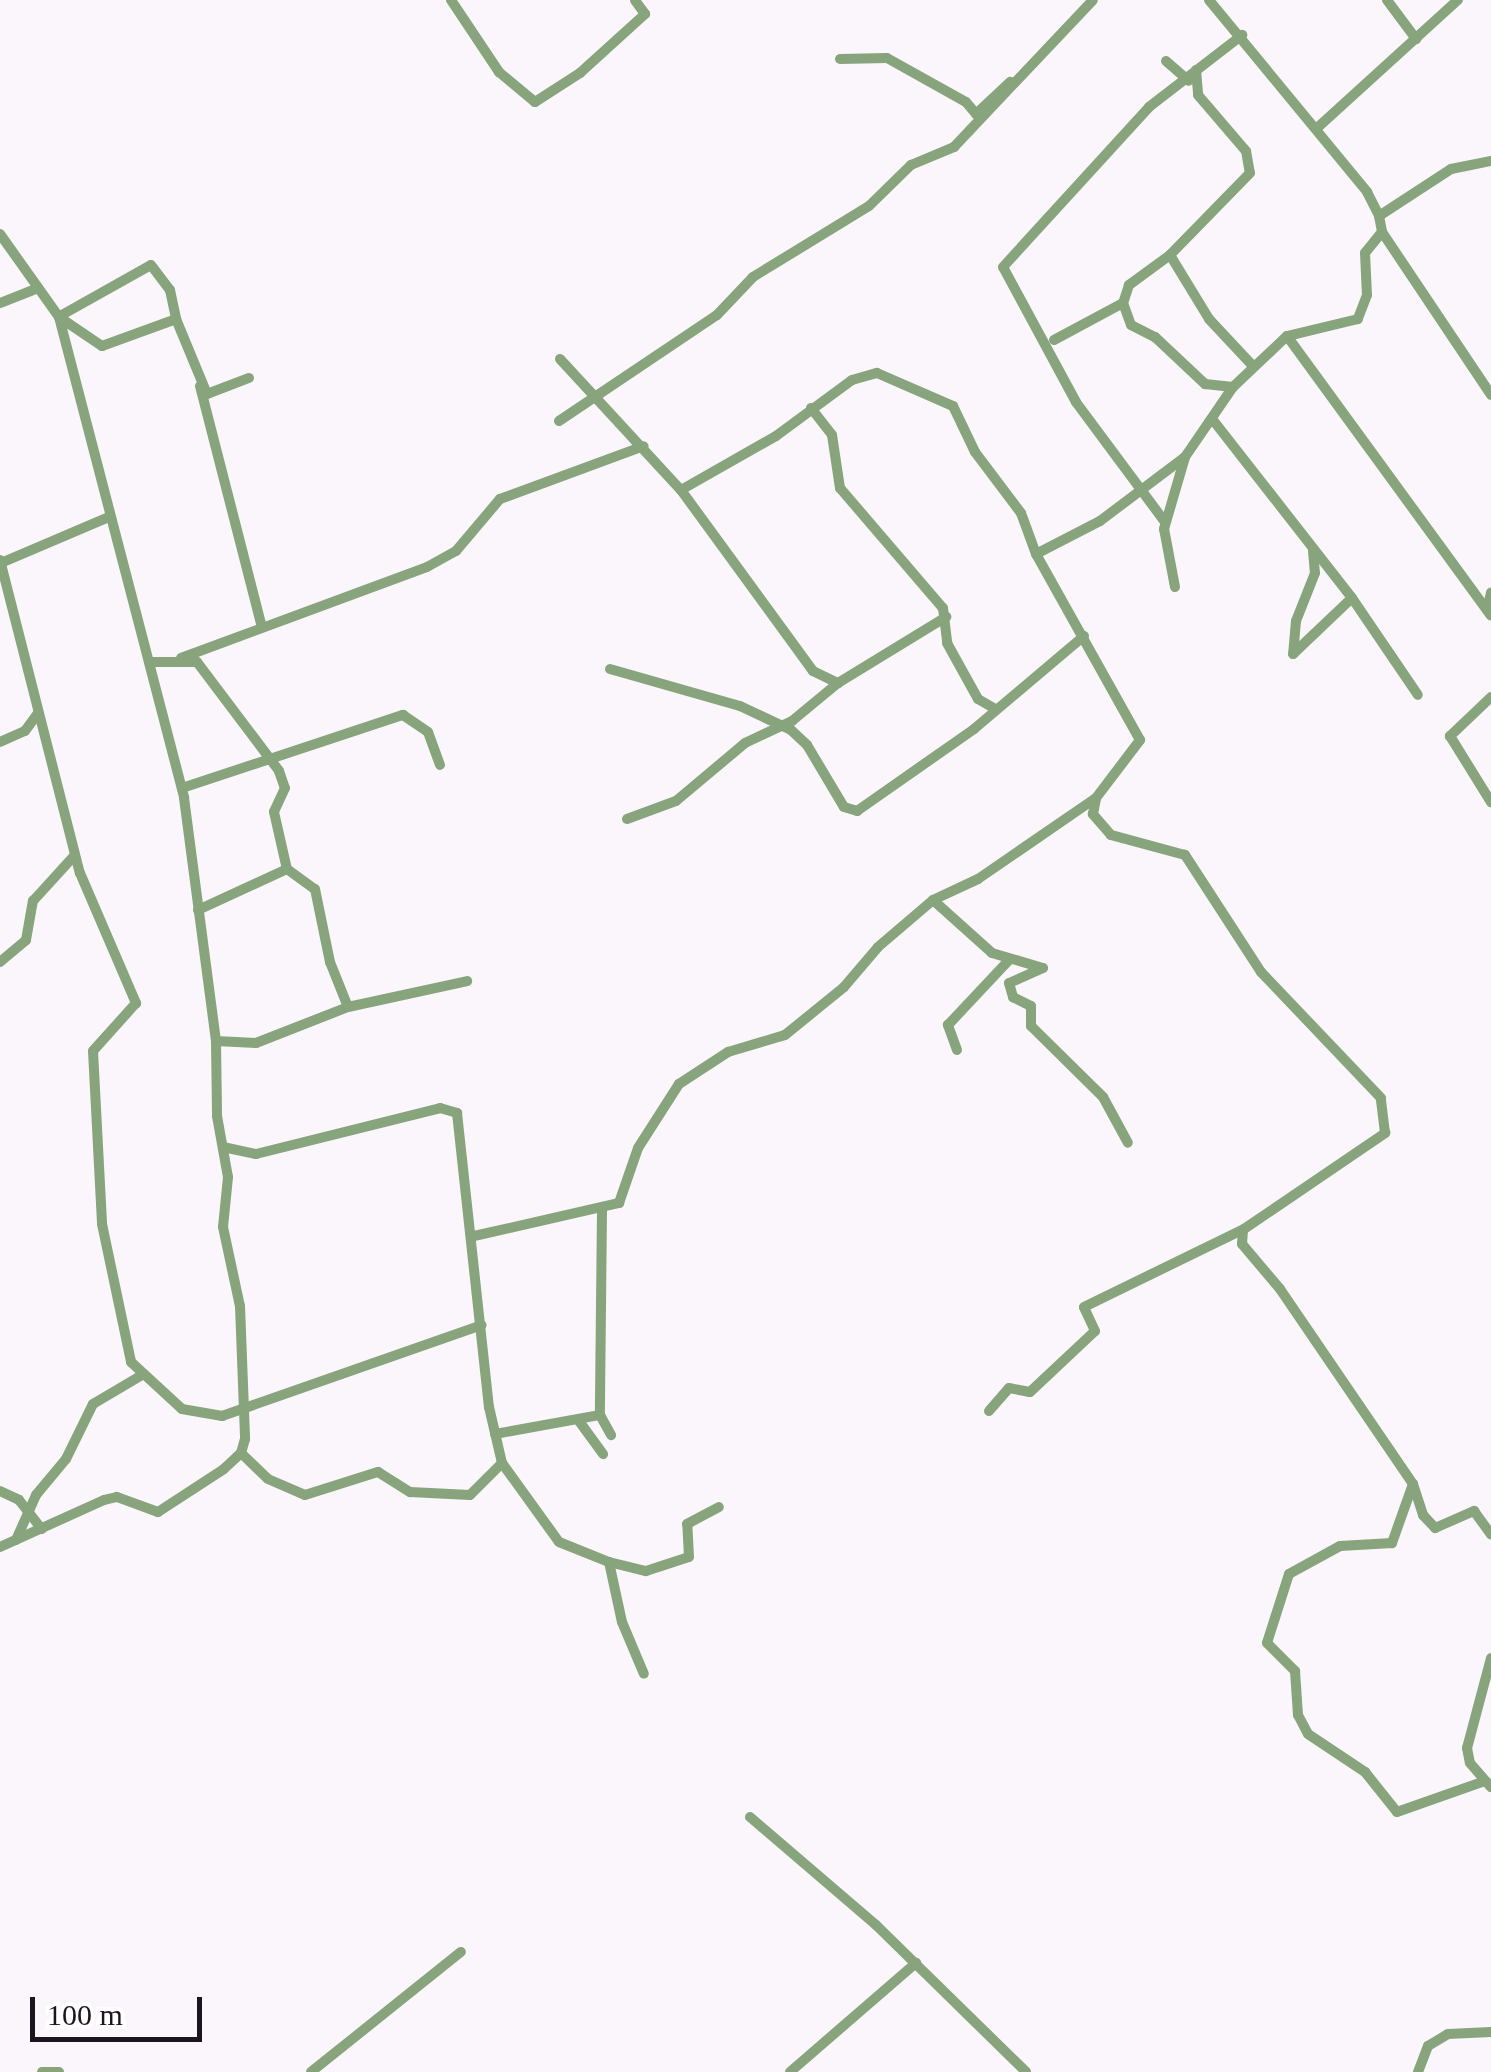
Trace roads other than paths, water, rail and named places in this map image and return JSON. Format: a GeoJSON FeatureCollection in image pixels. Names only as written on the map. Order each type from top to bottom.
{"type":"FeatureCollection","features":[{"type":"Feature","properties":{"kind":"street"},"geometry":{"type":"LineString","coordinates":[[451,0],[499,72],[535,102],[580,73],[644,14],[635,0]]}},
{"type":"Feature","properties":{"kind":"street"},"geometry":{"type":"LineString","coordinates":[[560,421],[717,315],[753,277],[869,206],[911,165],[954,148],[1093,0]]}},
{"type":"Feature","properties":{"kind":"street"},"geometry":{"type":"LineString","coordinates":[[1210,0],[1316,129],[1379,216],[1382,232],[1491,395]]}},
{"type":"Feature","properties":{"kind":"street"},"geometry":{"type":"LineString","coordinates":[[1220,10],[1228,0]]}},
{"type":"Feature","properties":{"kind":"street"},"geometry":{"type":"LineString","coordinates":[[1386,0],[1416,40]]}},
{"type":"Feature","properties":{"kind":"street"},"geometry":{"type":"LineString","coordinates":[[1316,129],[1458,0]]}},
{"type":"Feature","properties":{"kind":"street"},"geometry":{"type":"LineString","coordinates":[[1175,587],[1165,522],[1144,486],[1082,412],[1002,275],[1076,183],[1190,81],[1196,70],[1242,35]]}},
{"type":"Feature","properties":{"kind":"street"},"geometry":{"type":"LineString","coordinates":[[840,59],[887,58],[966,102],[976,114],[998,86],[1015,80]]}},
{"type":"Feature","properties":{"kind":"street"},"geometry":{"type":"LineString","coordinates":[[1166,62],[1190,81],[1246,151],[1250,173],[1170,255],[1129,285],[1123,303],[1131,326],[1155,338],[1205,384],[1233,387]]}},
{"type":"Feature","properties":{"kind":"street"},"geometry":{"type":"LineString","coordinates":[[1379,216],[1451,168],[1491,161]]}},
{"type":"Feature","properties":{"kind":"street"},"geometry":{"type":"LineString","coordinates":[[1165,522],[1186,457],[1233,387],[1287,336],[1358,319],[1368,296],[1365,252],[1382,232]]}},
{"type":"Feature","properties":{"kind":"street"},"geometry":{"type":"LineString","coordinates":[[0,234],[59,316],[102,346],[176,319]]}},
{"type":"Feature","properties":{"kind":"street"},"geometry":{"type":"LineString","coordinates":[[1170,255],[1209,319],[1253,366]]}},
{"type":"Feature","properties":{"kind":"street"},"geometry":{"type":"LineString","coordinates":[[59,316],[151,265],[170,290],[198,380],[262,628]]}},
{"type":"Feature","properties":{"kind":"street"},"geometry":{"type":"LineString","coordinates":[[0,304],[38,288]]}},
{"type":"Feature","properties":{"kind":"street"},"geometry":{"type":"LineString","coordinates":[[1054,340],[1123,303]]}},
{"type":"Feature","properties":{"kind":"street"},"geometry":{"type":"LineString","coordinates":[[59,316],[182,788],[216,1041],[228,1178],[222,1227],[240,1306],[242,1453],[268,1479],[305,1495],[378,1472],[410,1492],[470,1495],[502,1463]]}},
{"type":"Feature","properties":{"kind":"street"},"geometry":{"type":"LineString","coordinates":[[1287,336],[1489,614]]}},
{"type":"Feature","properties":{"kind":"street"},"geometry":{"type":"LineString","coordinates":[[560,359],[600,397],[681,490],[814,671],[838,683]]}},
{"type":"Feature","properties":{"kind":"street"},"geometry":{"type":"LineString","coordinates":[[474,1236],[618,1204],[638,1148],[680,1084],[728,1052],[785,1035],[844,988],[878,947],[933,900],[978,878],[1096,798],[1140,740],[1036,554],[1020,513],[974,452],[954,406],[877,373],[852,380],[681,490]]}},
{"type":"Feature","properties":{"kind":"street"},"geometry":{"type":"LineString","coordinates":[[198,380],[207,394],[250,378]]}},
{"type":"Feature","properties":{"kind":"street"},"geometry":{"type":"LineString","coordinates":[[811,408],[832,435],[840,488],[946,617],[947,643],[978,699],[995,709]]}},
{"type":"Feature","properties":{"kind":"street"},"geometry":{"type":"LineString","coordinates":[[1213,420],[1352,598],[1418,694]]}},
{"type":"Feature","properties":{"kind":"street"},"geometry":{"type":"LineString","coordinates":[[149,662],[181,658],[427,566],[456,551],[500,499],[644,446]]}},
{"type":"Feature","properties":{"kind":"street"},"geometry":{"type":"LineString","coordinates":[[1036,554],[1100,520],[1186,457]]}},
{"type":"Feature","properties":{"kind":"street"},"geometry":{"type":"LineString","coordinates":[[109,517],[0,562],[76,855],[136,1004],[93,1051],[106,1251],[124,1344],[142,1375],[182,1409],[203,1416],[244,1407],[482,1325]]}},
{"type":"Feature","properties":{"kind":"street"},"geometry":{"type":"LineString","coordinates":[[1312,549],[1315,573],[1296,620],[1292,654],[1352,598]]}},
{"type":"Feature","properties":{"kind":"street"},"geometry":{"type":"LineString","coordinates":[[1489,614],[1491,592]]}},
{"type":"Feature","properties":{"kind":"street"},"geometry":{"type":"LineString","coordinates":[[627,819],[676,801],[745,743],[780,728],[838,683],[946,617]]}},
{"type":"Feature","properties":{"kind":"street"},"geometry":{"type":"LineString","coordinates":[[610,669],[740,706],[798,735],[844,807],[857,811],[995,709],[1084,636]]}},
{"type":"Feature","properties":{"kind":"street"},"geometry":{"type":"LineString","coordinates":[[181,658],[209,674],[284,780],[274,812],[287,870],[315,890],[330,962],[348,1007]]}},
{"type":"Feature","properties":{"kind":"street"},"geometry":{"type":"LineString","coordinates":[[1491,697],[1450,736],[1491,802]]}},
{"type":"Feature","properties":{"kind":"street"},"geometry":{"type":"LineString","coordinates":[[0,742],[25,730],[38,712]]}},
{"type":"Feature","properties":{"kind":"street"},"geometry":{"type":"LineString","coordinates":[[182,788],[403,715],[428,732],[440,765]]}},
{"type":"Feature","properties":{"kind":"street"},"geometry":{"type":"LineString","coordinates":[[990,1412],[1009,1388],[1030,1392],[1095,1331],[1084,1306],[1244,1229],[1371,1148],[1385,1133],[1381,1098],[1261,972],[1185,855],[1111,836],[1093,814],[1096,798]]}},
{"type":"Feature","properties":{"kind":"street"},"geometry":{"type":"LineString","coordinates":[[0,962],[26,940],[33,901],[76,855]]}},
{"type":"Feature","properties":{"kind":"street"},"geometry":{"type":"LineString","coordinates":[[198,910],[287,870]]}},
{"type":"Feature","properties":{"kind":"street"},"geometry":{"type":"LineString","coordinates":[[933,900],[979,944],[1010,960],[1043,968],[1009,983],[1013,997],[1031,1006],[1031,1026],[1103,1097],[1128,1143]]}},
{"type":"Feature","properties":{"kind":"street"},"geometry":{"type":"LineString","coordinates":[[957,1050],[948,1025],[1010,960]]}},
{"type":"Feature","properties":{"kind":"street"},"geometry":{"type":"LineString","coordinates":[[216,1041],[256,1043],[348,1007],[467,980]]}},
{"type":"Feature","properties":{"kind":"street"},"geometry":{"type":"LineString","coordinates":[[223,1146],[230,1153],[256,1154],[449,1109],[461,1119],[482,1325],[502,1463],[559,1542],[609,1562],[646,1571],[689,1556],[687,1524],[719,1507]]}},
{"type":"Feature","properties":{"kind":"street"},"geometry":{"type":"LineString","coordinates":[[602,1210],[600,1415],[611,1435]]}},
{"type":"Feature","properties":{"kind":"street"},"geometry":{"type":"LineString","coordinates":[[1244,1229],[1242,1244],[1413,1484],[1419,1508],[1436,1528],[1474,1510],[1491,1534]]}},
{"type":"Feature","properties":{"kind":"street"},"geometry":{"type":"LineString","coordinates":[[16,1541],[27,1514],[100,1394],[142,1375]]}},
{"type":"Feature","properties":{"kind":"street"},"geometry":{"type":"LineString","coordinates":[[495,1434],[600,1415]]}},
{"type":"Feature","properties":{"kind":"street"},"geometry":{"type":"LineString","coordinates":[[579,1420],[603,1454]]}},
{"type":"Feature","properties":{"kind":"street"},"geometry":{"type":"LineString","coordinates":[[0,1547],[104,1500],[158,1512],[242,1453]]}},
{"type":"Feature","properties":{"kind":"street"},"geometry":{"type":"LineString","coordinates":[[1413,1484],[1392,1543],[1340,1546],[1289,1574],[1267,1643],[1295,1671],[1298,1715],[1308,1734],[1365,1772],[1397,1812],[1488,1784],[1467,1748],[1491,1658]]}},
{"type":"Feature","properties":{"kind":"street"},"geometry":{"type":"LineString","coordinates":[[0,1491],[19,1500],[42,1529]]}},
{"type":"Feature","properties":{"kind":"street"},"geometry":{"type":"LineString","coordinates":[[609,1562],[622,1622],[644,1674]]}},
{"type":"Feature","properties":{"kind":"street"},"geometry":{"type":"LineString","coordinates":[[750,1817],[916,1963],[1022,2067],[1008,2072]]}},
{"type":"Feature","properties":{"kind":"street"},"geometry":{"type":"LineString","coordinates":[[311,2072],[461,1952]]}},
{"type":"Feature","properties":{"kind":"street"},"geometry":{"type":"LineString","coordinates":[[790,2072],[916,1963]]}},
{"type":"Feature","properties":{"kind":"street"},"geometry":{"type":"LineString","coordinates":[[1418,2072],[1428,2046],[1448,2034],[1491,2032]]}},
{"type":"Feature","properties":{"kind":"street"},"geometry":{"type":"LineString","coordinates":[[42,2072],[59,2072]]}}]}
